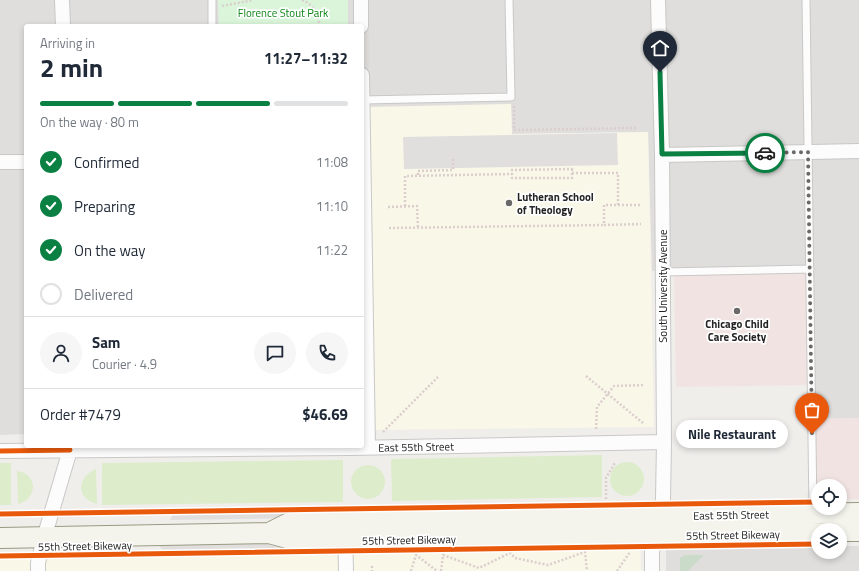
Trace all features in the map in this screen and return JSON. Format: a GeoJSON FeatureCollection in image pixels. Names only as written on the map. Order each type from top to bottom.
{"type":"FeatureCollection","features":[{"type":"Feature","properties":{"kind":"street"},"geometry":{"type":"LineString","coordinates":[[62,0],[63,24]]}},
{"type":"Feature","properties":{"kind":"street"},"geometry":{"type":"LineString","coordinates":[[361,0],[361,24]]}},
{"type":"Feature","properties":{"kind":"street","name":"South University Avenue"},"geometry":{"type":"LineString","coordinates":[[652,571],[652,552],[663,499],[664,442],[662,154],[658,0]]}},
{"type":"Feature","properties":{"kind":"street"},"geometry":{"type":"LineString","coordinates":[[662,154],[859,151]]}},
{"type":"Feature","properties":{"kind":"street"},"geometry":{"type":"LineString","coordinates":[[0,162],[24,162]]}},
{"type":"Feature","properties":{"kind":"street"},"geometry":{"type":"LineString","coordinates":[[364,285],[368,447]]}},
{"type":"Feature","properties":{"kind":"street","name":"East 55th Street"},"geometry":{"type":"LineString","coordinates":[[364,447],[664,442]]}},
{"type":"Feature","properties":{"kind":"street"},"geometry":{"type":"LineString","coordinates":[[38,571],[38,562],[44,538],[70,448]]}},
{"type":"Feature","properties":{"kind":"street","name":"East 55th Street"},"geometry":{"type":"LineString","coordinates":[[0,451],[70,448]]}},
{"type":"Feature","properties":{"kind":"street","name":"East 55th Street"},"geometry":{"type":"LineString","coordinates":[[0,538],[269,533],[291,539],[345,530],[656,532],[816,522],[859,513]]}},
{"type":"Feature","properties":{"kind":"street"},"geometry":{"type":"LineString","coordinates":[[345,530],[346,571]]}},
{"type":"Feature","properties":{"kind":"street"},"geometry":{"type":"LineString","coordinates":[[847,531],[859,531]]}},
{"type":"Feature","properties":{"kind":"lane"},"geometry":{"type":"LineString","coordinates":[[212,0],[212,24]]}},
{"type":"Feature","properties":{"kind":"lane"},"geometry":{"type":"LineString","coordinates":[[364,100],[511,97],[509,0]]}},
{"type":"Feature","properties":{"kind":"lane"},"geometry":{"type":"LineString","coordinates":[[806,0],[816,522]]}},
{"type":"Feature","properties":{"kind":"lane"},"geometry":{"type":"LineString","coordinates":[[663,272],[810,269]]}},
{"type":"Feature","properties":{"kind":"path"},"geometry":{"type":"LineString","coordinates":[[212,8],[253,0]]}},
{"type":"Feature","properties":{"kind":"path"},"geometry":{"type":"LineString","coordinates":[[302,0],[311,6],[316,12],[319,24]]}},
{"type":"Feature","properties":{"kind":"path"},"geometry":{"type":"LineString","coordinates":[[514,104],[514,130],[638,128]]}},
{"type":"Feature","properties":{"kind":"path"},"geometry":{"type":"LineString","coordinates":[[418,175],[418,171],[452,170],[452,157]]}},
{"type":"Feature","properties":{"kind":"path"},"geometry":{"type":"LineString","coordinates":[[572,169],[572,178],[512,178],[512,174],[512,170],[572,169]]}},
{"type":"Feature","properties":{"kind":"path"},"geometry":{"type":"LineString","coordinates":[[572,173],[618,173],[618,205]]}},
{"type":"Feature","properties":{"kind":"path"},"geometry":{"type":"LineString","coordinates":[[405,206],[405,176],[512,174]]}},
{"type":"Feature","properties":{"kind":"path"},"geometry":{"type":"LineString","coordinates":[[604,225],[604,205],[640,205]]}},
{"type":"Feature","properties":{"kind":"path"},"geometry":{"type":"LineString","coordinates":[[388,207],[417,206],[418,228]]}},
{"type":"Feature","properties":{"kind":"path"},"geometry":{"type":"LineString","coordinates":[[389,228],[641,224]]}},
{"type":"Feature","properties":{"kind":"path"},"geometry":{"type":"LineString","coordinates":[[586,376],[644,424]]}},
{"type":"Feature","properties":{"kind":"path"},"geometry":{"type":"LineString","coordinates":[[382,432],[438,377]]}},
{"type":"Feature","properties":{"kind":"path"},"geometry":{"type":"LineString","coordinates":[[596,429],[597,407],[614,386],[645,385]]}},
{"type":"Feature","properties":{"kind":"path"},"geometry":{"type":"LineString","coordinates":[[606,500],[606,478],[615,463]]}},
{"type":"Feature","properties":{"kind":"path"},"geometry":{"type":"LineString","coordinates":[[625,547],[656,532]]}},
{"type":"Feature","properties":{"kind":"path"},"geometry":{"type":"LineString","coordinates":[[578,547],[586,547]]}},
{"type":"Feature","properties":{"kind":"path"},"geometry":{"type":"LineString","coordinates":[[507,548],[515,548]]}},
{"type":"Feature","properties":{"kind":"path"},"geometry":{"type":"LineString","coordinates":[[441,571],[443,555],[479,568],[510,553],[514,558],[548,565],[585,552],[587,571]]}},
{"type":"Feature","properties":{"kind":"path"},"geometry":{"type":"LineString","coordinates":[[617,571],[630,552]]}},
{"type":"Feature","properties":{"kind":"path"},"geometry":{"type":"LineString","coordinates":[[411,571],[416,555],[436,571]]}},
{"type":"Feature","properties":{"kind":"path"},"geometry":{"type":"LineString","coordinates":[[372,566],[372,571]]}},
{"type":"Feature","properties":{"kind":"shaded area"},"geometry":{"type":"Polygon","coordinates":[[[0,0],[859,0],[859,418],[812,419],[810,269],[652,271],[648,132],[512,134],[511,104],[364,426],[364,24],[24,24],[24,434],[0,435],[0,0]]]}},
{"type":"Feature","properties":{"kind":"shaded area","name":"Lutheran School of Theology"},"geometry":{"type":"Polygon","coordinates":[[[511,104],[512,134],[648,132],[654,427],[371,430],[366,107],[511,104]]]}},
{"type":"Feature","properties":{"kind":"shaded area"},"geometry":{"type":"Polygon","coordinates":[[[617,133],[618,165],[404,169],[403,137],[617,133]]]}},
{"type":"Feature","properties":{"kind":"shaded area"},"geometry":{"type":"Polygon","coordinates":[[[810,269],[812,385],[676,387],[674,271],[810,269]]]}},
{"type":"Feature","properties":{"kind":"shaded area"},"geometry":{"type":"Polygon","coordinates":[[[859,418],[859,499],[847,500],[847,479],[813,479],[812,419],[859,418]]]}},
{"type":"Feature","properties":{"kind":"shaded area"},"geometry":{"type":"Polygon","coordinates":[[[306,513],[306,518],[170,520],[173,515],[306,513]]]}},
{"type":"Feature","properties":{"kind":"shaded area"},"geometry":{"type":"Polygon","coordinates":[[[287,542],[286,549],[164,551],[158,545],[287,542]]]}},
{"type":"Feature","properties":{"kind":"shaded area"},"geometry":{"type":"Polygon","coordinates":[[[811,546],[811,559],[847,559],[847,546],[859,546],[859,571],[666,571],[666,548],[811,546]]]}},
{"type":"Feature","properties":{"kind":"shaded area"},"geometry":{"type":"Polygon","coordinates":[[[640,548],[641,571],[0,571],[0,559],[640,548]]]}},
{"type":"Feature","properties":{"kind":"shaded area"},"geometry":{"type":"Polygon","coordinates":[[[831,564],[859,564],[859,571],[831,571],[831,564]]]}},
{"type":"Feature","properties":{"kind":"green space","name":"Florence Stout Park"},"geometry":{"type":"Polygon","coordinates":[[[218,0],[348,0],[348,24],[219,24],[218,0]]]}},
{"type":"Feature","properties":{"kind":"green space"},"geometry":{"type":"Polygon","coordinates":[[[602,455],[602,497],[392,501],[391,459],[602,455]]]}},
{"type":"Feature","properties":{"kind":"green space"},"geometry":{"type":"Polygon","coordinates":[[[343,460],[343,502],[102,505],[102,463],[343,460]]]}},
{"type":"Feature","properties":{"kind":"green space"},"geometry":{"type":"Polygon","coordinates":[[[624,462],[630,462],[634,463],[641,469],[644,479],[643,486],[637,493],[630,496],[624,496],[620,495],[613,489],[610,482],[610,476],[611,472],[617,465],[624,462]]]}},
{"type":"Feature","properties":{"kind":"green space"},"geometry":{"type":"Polygon","coordinates":[[[0,463],[11,463],[11,505],[0,505],[0,463]]]}},
{"type":"Feature","properties":{"kind":"green space"},"geometry":{"type":"Polygon","coordinates":[[[371,465],[380,470],[384,475],[384,489],[380,494],[375,498],[365,499],[361,498],[352,489],[351,479],[352,475],[361,466],[371,465]]]}},
{"type":"Feature","properties":{"kind":"green space"},"geometry":{"type":"Polygon","coordinates":[[[96,469],[97,504],[85,497],[81,487],[85,477],[96,469]]]}},
{"type":"Feature","properties":{"kind":"green space"},"geometry":{"type":"Polygon","coordinates":[[[17,471],[29,476],[33,486],[29,497],[25,501],[18,504],[17,471]]]}},
{"type":"Feature","properties":{"kind":"green space"},"geometry":{"type":"Polygon","coordinates":[[[685,555],[704,555],[688,571],[680,571],[680,558],[685,555]]]}},
{"type":"Feature","properties":{"kind":"cycle path"},"geometry":{"type":"LineString","coordinates":[[0,451],[70,450]]}},
{"type":"Feature","properties":{"kind":"cycle path"},"geometry":{"type":"LineString","coordinates":[[0,514],[811,502]]}},
{"type":"Feature","properties":{"kind":"cycle path","name":"55th Street Bikeway"},"geometry":{"type":"LineString","coordinates":[[0,556],[811,544]]}},
{"type":"Feature","properties":{"kind":"way so far"},"geometry":{"type":"LineString","coordinates":[[765,153],[808,152],[812,434]]}},
{"type":"Feature","properties":{"kind":"place","name":"Lutheran School of Theology"},"geometry":{"type":"Point","coordinates":[509,203]}},
{"type":"Feature","properties":{"kind":"place","name":"Chicago Child Care Society"},"geometry":{"type":"Point","coordinates":[737,311]}},
{"type":"Feature","properties":{"kind":"place","name":"Nile Restaurant"},"geometry":{"type":"Point","coordinates":[812,434]}},
{"type":"Feature","properties":{"kind":"route"},"geometry":{"type":"LineString","coordinates":[[660,72],[662,154],[765,153]]}}]}
